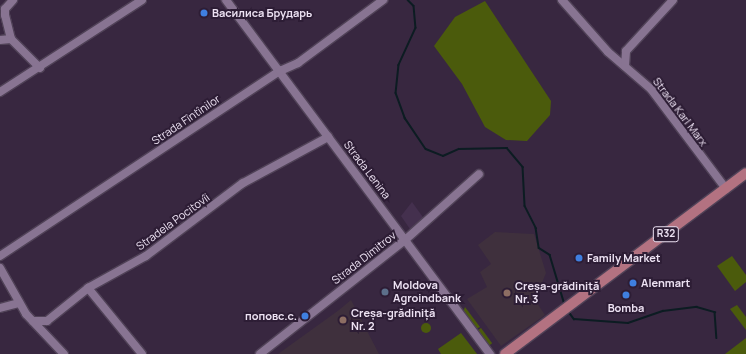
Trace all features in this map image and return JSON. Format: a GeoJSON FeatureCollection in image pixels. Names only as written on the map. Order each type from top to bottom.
{"type":"FeatureCollection","features":[{"type":"Feature","properties":{"kind":"main road","name":"R32"},"geometry":{"type":"LineString","coordinates":[[505,354],[550,323],[746,173]]}},
{"type":"Feature","properties":{"kind":"street"},"geometry":{"type":"LineString","coordinates":[[13,0],[5,8],[5,16],[11,39],[40,68]]}},
{"type":"Feature","properties":{"kind":"street"},"geometry":{"type":"LineString","coordinates":[[0,92],[40,68],[142,0]]}},
{"type":"Feature","properties":{"kind":"street","name":"Strada Lenina"},"geometry":{"type":"LineString","coordinates":[[226,0],[490,354]]}},
{"type":"Feature","properties":{"kind":"street","name":"Strada Fîntînilor"},"geometry":{"type":"LineString","coordinates":[[0,256],[280,71],[298,63],[383,0]]}},
{"type":"Feature","properties":{"kind":"street","name":"Strada Karl Marx"},"geometry":{"type":"LineString","coordinates":[[562,0],[625,66],[651,89],[726,189]]}},
{"type":"Feature","properties":{"kind":"street"},"geometry":{"type":"LineString","coordinates":[[625,66],[626,52],[673,0]]}},
{"type":"Feature","properties":{"kind":"street"},"geometry":{"type":"LineString","coordinates":[[0,40],[11,39]]}},
{"type":"Feature","properties":{"kind":"street","name":"Stradela Pocitovîi"},"geometry":{"type":"LineString","coordinates":[[33,321],[47,321],[88,288],[129,268],[243,183],[328,137]]}},
{"type":"Feature","properties":{"kind":"street","name":"Strada Dimitrov"},"geometry":{"type":"LineString","coordinates":[[260,354],[405,240],[479,174]]}},
{"type":"Feature","properties":{"kind":"street"},"geometry":{"type":"LineString","coordinates":[[0,268],[19,303],[33,321],[64,354]]}},
{"type":"Feature","properties":{"kind":"street"},"geometry":{"type":"LineString","coordinates":[[88,288],[142,354]]}},
{"type":"Feature","properties":{"kind":"street"},"geometry":{"type":"LineString","coordinates":[[0,308],[19,303]]}},
{"type":"Feature","properties":{"kind":"shaded area"},"geometry":{"type":"Polygon","coordinates":[[[412,202],[425,220],[412,232],[401,216],[412,202]]]}},
{"type":"Feature","properties":{"kind":"shaded area","name":"Creșa-grădiniță Nr. 3"},"geometry":{"type":"Polygon","coordinates":[[[495,232],[534,234],[546,273],[535,300],[545,315],[501,346],[467,299],[487,287],[480,272],[491,264],[478,245],[495,232]]]}},
{"type":"Feature","properties":{"kind":"shaded area","name":"Creșa-grădiniță Nr. 2"},"geometry":{"type":"Polygon","coordinates":[[[351,300],[379,354],[278,354],[339,310],[351,300]]]}},
{"type":"Feature","properties":{"kind":"green space"},"geometry":{"type":"Polygon","coordinates":[[[485,1],[551,101],[550,115],[527,141],[506,140],[485,127],[462,84],[434,46],[455,17],[485,1]]]}},
{"type":"Feature","properties":{"kind":"green space"},"geometry":{"type":"Polygon","coordinates":[[[732,256],[746,275],[746,282],[735,291],[717,266],[732,256]]]}},
{"type":"Feature","properties":{"kind":"green space"},"geometry":{"type":"Polygon","coordinates":[[[737,305],[746,317],[746,330],[730,309],[737,305]]]}},
{"type":"Feature","properties":{"kind":"green space"},"geometry":{"type":"Polygon","coordinates":[[[465,307],[480,327],[476,329],[463,312],[465,307]]]}},
{"type":"Feature","properties":{"kind":"green space"},"geometry":{"type":"Polygon","coordinates":[[[424,323],[428,323],[430,324],[430,332],[424,333],[421,330],[421,326],[424,323]]]}},
{"type":"Feature","properties":{"kind":"green space"},"geometry":{"type":"Polygon","coordinates":[[[481,328],[492,343],[488,346],[477,331],[481,328]]]}},
{"type":"Feature","properties":{"kind":"green space"},"geometry":{"type":"Polygon","coordinates":[[[461,333],[477,354],[441,354],[438,349],[461,333]]]}},
{"type":"Feature","properties":{"kind":"green space"},"geometry":{"type":"Polygon","coordinates":[[[746,338],[746,354],[725,354],[746,338]]]}},
{"type":"Feature","properties":{"kind":"waterway"},"geometry":{"type":"LineString","coordinates":[[408,0],[414,6],[416,28],[399,65],[396,93],[405,118],[426,149],[443,156],[459,149],[507,148],[523,167],[525,206],[536,228],[539,248],[550,255],[565,305]]}},
{"type":"Feature","properties":{"kind":"waterway"},"geometry":{"type":"LineString","coordinates":[[569,312],[574,319],[628,323],[663,311],[697,307],[715,312],[717,338]]}},
{"type":"Feature","properties":{"kind":"place","name":"Василиса Брударь"},"geometry":{"type":"Point","coordinates":[204,13]}},
{"type":"Feature","properties":{"kind":"place","name":"Family Market"},"geometry":{"type":"Point","coordinates":[579,258]}},
{"type":"Feature","properties":{"kind":"place","name":"Alenmart"},"geometry":{"type":"Point","coordinates":[633,283]}},
{"type":"Feature","properties":{"kind":"place","name":"Moldova Agroindbank"},"geometry":{"type":"Point","coordinates":[385,292]}},
{"type":"Feature","properties":{"kind":"place","name":"Creșa-grădiniță Nr. 3"},"geometry":{"type":"Point","coordinates":[507,293]}},
{"type":"Feature","properties":{"kind":"place","name":"Bomba"},"geometry":{"type":"Point","coordinates":[626,295]}},
{"type":"Feature","properties":{"kind":"place","name":"поповс.с."},"geometry":{"type":"Point","coordinates":[305,316]}},
{"type":"Feature","properties":{"kind":"place","name":"Creșa-grădiniță Nr. 2"},"geometry":{"type":"Point","coordinates":[343,320]}}]}
